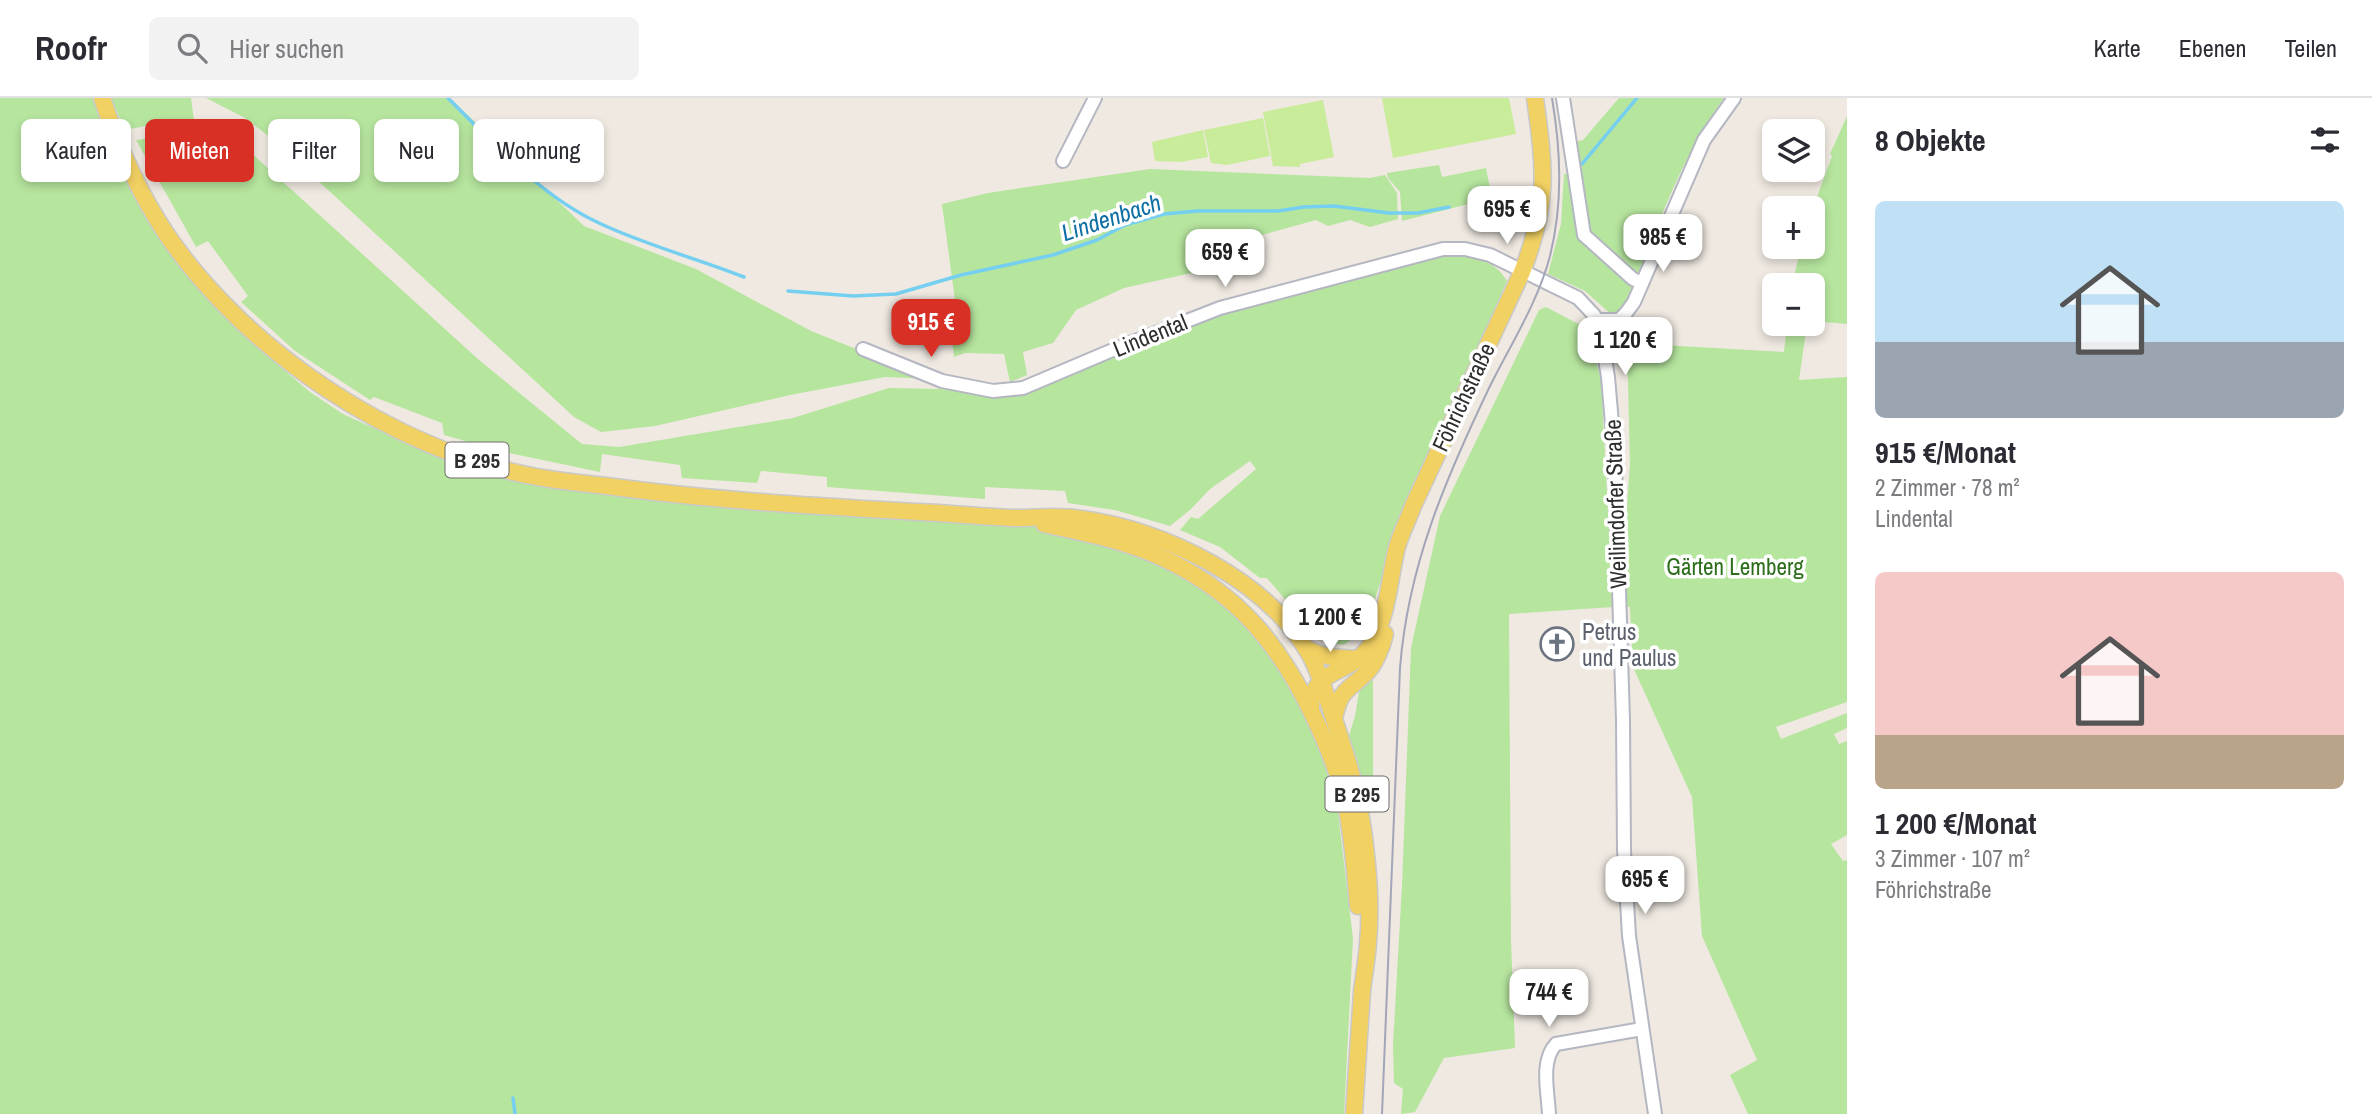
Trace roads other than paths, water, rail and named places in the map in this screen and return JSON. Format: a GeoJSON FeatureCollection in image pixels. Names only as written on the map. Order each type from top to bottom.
{"type":"FeatureCollection","features":[{"type":"Feature","properties":{"kind":"main road","name":"B 295"},"geometry":{"type":"LineString","coordinates":[[102,98],[135,179],[166,233],[197,274],[243,324],[310,377],[387,425],[480,461],[530,476],[697,497],[791,505],[1014,518],[1078,518],[1118,526],[1176,544],[1243,584],[1279,616],[1305,647],[1334,719],[1357,796],[1364,843],[1369,939],[1354,1114]]}},
{"type":"Feature","properties":{"kind":"main road","name":"Föhrichstraße"},"geometry":{"type":"LineString","coordinates":[[1320,684],[1358,659],[1375,635],[1406,524],[1522,272],[1539,223],[1544,190],[1544,160],[1535,98]]}},
{"type":"Feature","properties":{"kind":"main road","name":"B 295"},"geometry":{"type":"LineString","coordinates":[[1014,518],[1090,534],[1167,560],[1188,571],[1241,609],[1273,644],[1311,710],[1339,778],[1351,832],[1363,985]]}},
{"type":"Feature","properties":{"kind":"main road","name":"Föhrichstraße"},"geometry":{"type":"LineString","coordinates":[[1349,685],[1365,674],[1383,643],[1403,556],[1406,524]]}},
{"type":"Feature","properties":{"kind":"main road"},"geometry":{"type":"LineString","coordinates":[[1305,647],[1315,654],[1358,659]]}},
{"type":"Feature","properties":{"kind":"main road"},"geometry":{"type":"LineString","coordinates":[[1292,673],[1320,684],[1349,685],[1336,707],[1334,719]]}},
{"type":"Feature","properties":{"kind":"main road"},"geometry":{"type":"LineString","coordinates":[[1311,710],[1310,697],[1320,684]]}},
{"type":"Feature","properties":{"kind":"street"},"geometry":{"type":"LineString","coordinates":[[1063,161],[1095,98]]}},
{"type":"Feature","properties":{"kind":"street"},"geometry":{"type":"LineString","coordinates":[[1563,98],[1584,235],[1624,272],[1642,283]]}},
{"type":"Feature","properties":{"kind":"street"},"geometry":{"type":"LineString","coordinates":[[1522,272],[1578,298],[1596,320],[1619,320],[1626,313],[1642,283],[1704,140],[1734,98]]}},
{"type":"Feature","properties":{"kind":"street","name":"Lindental"},"geometry":{"type":"LineString","coordinates":[[863,349],[942,381],[993,391],[1023,388],[1220,308],[1443,249],[1465,249],[1490,255],[1522,272]]}},
{"type":"Feature","properties":{"kind":"street","name":"Weilimdorfer Straße"},"geometry":{"type":"LineString","coordinates":[[1596,320],[1608,377],[1613,425],[1623,720],[1623,850],[1629,936],[1655,1114]]}},
{"type":"Feature","properties":{"kind":"street"},"geometry":{"type":"LineString","coordinates":[[1549,1114],[1547,1061],[1549,1052],[1556,1044],[1642,1029]]}},
{"type":"Feature","properties":{"kind":"waterway","name":"Lindenbach"},"geometry":{"type":"LineString","coordinates":[[448,98],[538,184],[578,212],[634,238],[744,277]]}},
{"type":"Feature","properties":{"kind":"waterway","name":"Lindenbach"},"geometry":{"type":"LineString","coordinates":[[1582,164],[1637,98]]}},
{"type":"Feature","properties":{"kind":"waterway","name":"Lindenbach"},"geometry":{"type":"LineString","coordinates":[[788,291],[853,296],[896,294],[961,275],[1053,255],[1097,240],[1125,225],[1164,214],[1197,211],[1278,211],[1334,206],[1389,213],[1418,213],[1449,207]]}},
{"type":"Feature","properties":{"kind":"waterway"},"geometry":{"type":"LineString","coordinates":[[513,1098],[515,1114]]}},
{"type":"Feature","properties":{"kind":"tram line"},"geometry":{"type":"LineString","coordinates":[[1382,1114],[1400,668],[1404,630],[1420,558],[1444,488],[1490,386],[1531,306],[1550,256],[1559,197],[1557,138],[1552,98]]}},
{"type":"Feature","properties":{"kind":"place","name":"Petrus und Paulus"},"geometry":{"type":"Point","coordinates":[1557,644]}},
{"type":"Feature","properties":{"kind":"park label","name":"Gärten Lemberg"},"geometry":{"type":"Point","coordinates":[1735,566]}}]}
